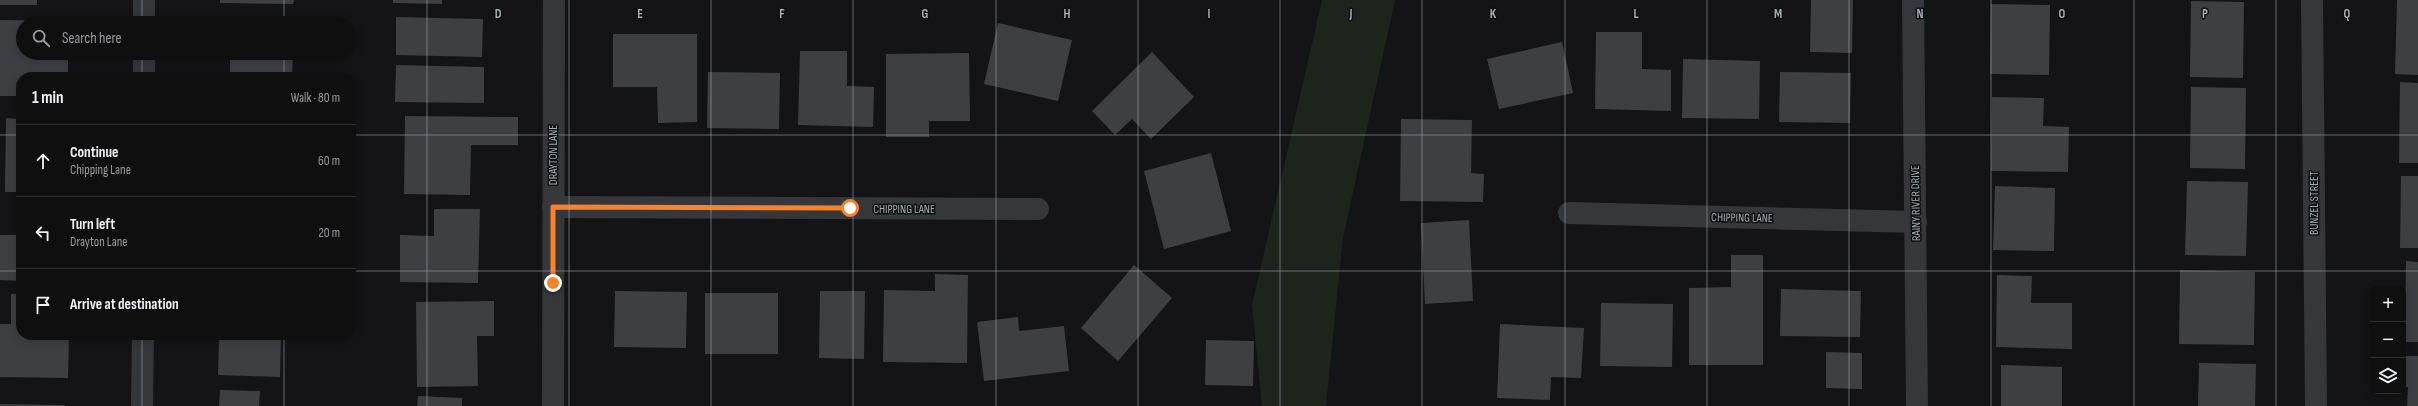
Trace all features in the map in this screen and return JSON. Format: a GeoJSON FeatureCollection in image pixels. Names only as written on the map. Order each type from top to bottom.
{"type":"FeatureCollection","features":[{"type":"Feature","properties":{"kind":"street"},"geometry":{"type":"LineString","coordinates":[[144,0],[144,16]]}},
{"type":"Feature","properties":{"kind":"street","name":"DRAYTON LANE"},"geometry":{"type":"LineString","coordinates":[[553,406],[554,0]]}},
{"type":"Feature","properties":{"kind":"street","name":"RAINY RIVER DRIVE"},"geometry":{"type":"LineString","coordinates":[[1913,0],[1917,406]]}},
{"type":"Feature","properties":{"kind":"street","name":"BUNZEL STREET"},"geometry":{"type":"LineString","coordinates":[[2312,0],[2316,406]]}},
{"type":"Feature","properties":{"kind":"street"},"geometry":{"type":"LineString","coordinates":[[144,60],[144,72]]}},
{"type":"Feature","properties":{"kind":"street","name":"CHIPPING LANE"},"geometry":{"type":"LineString","coordinates":[[553,207],[1038,209]]}},
{"type":"Feature","properties":{"kind":"street","name":"CHIPPING LANE"},"geometry":{"type":"LineString","coordinates":[[1568,213],[1916,222]]}},
{"type":"Feature","properties":{"kind":"street"},"geometry":{"type":"LineString","coordinates":[[142,340],[142,406]]}},
{"type":"Feature","properties":{"kind":"shaded area"},"geometry":{"type":"Polygon","coordinates":[[[1322,0],[1395,0],[1343,238],[1326,406],[1262,406],[1252,305],[1322,0]]]}},
{"type":"Feature","properties":{"kind":"building"},"geometry":{"type":"Polygon","coordinates":[[[0,0],[37,0],[37,5],[0,5],[0,0]]]}},
{"type":"Feature","properties":{"kind":"building"},"geometry":{"type":"Polygon","coordinates":[[[220,0],[294,0],[293,4],[220,3],[220,0]]]}},
{"type":"Feature","properties":{"kind":"building"},"geometry":{"type":"Polygon","coordinates":[[[393,0],[442,0],[442,4],[393,3],[393,0]]]}},
{"type":"Feature","properties":{"kind":"building"},"geometry":{"type":"Polygon","coordinates":[[[1811,0],[1853,0],[1852,53],[1810,52],[1811,0]]]}},
{"type":"Feature","properties":{"kind":"building"},"geometry":{"type":"Polygon","coordinates":[[[2397,0],[2418,0],[2418,75],[2395,74],[2397,0]]]}},
{"type":"Feature","properties":{"kind":"building"},"geometry":{"type":"Polygon","coordinates":[[[2191,1],[2244,2],[2243,78],[2190,77],[2191,1]]]}},
{"type":"Feature","properties":{"kind":"building"},"geometry":{"type":"Polygon","coordinates":[[[1991,4],[2050,5],[2049,75],[1990,74],[1991,4]]]}},
{"type":"Feature","properties":{"kind":"building"},"geometry":{"type":"Polygon","coordinates":[[[396,17],[483,19],[482,57],[396,55],[396,17]]]}},
{"type":"Feature","properties":{"kind":"building"},"geometry":{"type":"Polygon","coordinates":[[[0,20],[16,20],[16,60],[68,60],[68,72],[16,72],[16,96],[0,96],[0,20]]]}},
{"type":"Feature","properties":{"kind":"building"},"geometry":{"type":"Polygon","coordinates":[[[998,23],[1072,40],[1058,101],[984,84],[998,23]]]}},
{"type":"Feature","properties":{"kind":"building"},"geometry":{"type":"Polygon","coordinates":[[[1596,32],[1642,32],[1642,69],[1671,70],[1671,111],[1595,109],[1596,32]]]}},
{"type":"Feature","properties":{"kind":"building"},"geometry":{"type":"Polygon","coordinates":[[[613,34],[697,34],[697,122],[658,123],[657,87],[613,87],[613,34]]]}},
{"type":"Feature","properties":{"kind":"building"},"geometry":{"type":"Polygon","coordinates":[[[1562,42],[1573,93],[1499,109],[1487,59],[1562,42]]]}},
{"type":"Feature","properties":{"kind":"building"},"geometry":{"type":"Polygon","coordinates":[[[800,51],[847,51],[847,86],[874,87],[873,127],[798,125],[800,51]]]}},
{"type":"Feature","properties":{"kind":"building"},"geometry":{"type":"Polygon","coordinates":[[[1152,52],[1194,97],[1151,139],[1132,119],[1115,135],[1092,111],[1152,52]]]}},
{"type":"Feature","properties":{"kind":"building"},"geometry":{"type":"Polygon","coordinates":[[[969,53],[970,121],[929,121],[929,137],[886,137],[886,54],[969,53]]]}},
{"type":"Feature","properties":{"kind":"building"},"geometry":{"type":"Polygon","coordinates":[[[1683,59],[1760,61],[1759,119],[1682,118],[1683,59]]]}},
{"type":"Feature","properties":{"kind":"building"},"geometry":{"type":"Polygon","coordinates":[[[230,60],[293,60],[292,72],[230,72],[230,60]]]}},
{"type":"Feature","properties":{"kind":"building"},"geometry":{"type":"Polygon","coordinates":[[[396,65],[484,67],[484,103],[395,102],[396,65]]]}},
{"type":"Feature","properties":{"kind":"building"},"geometry":{"type":"Polygon","coordinates":[[[708,72],[780,73],[779,129],[707,128],[708,72]]]}},
{"type":"Feature","properties":{"kind":"building"},"geometry":{"type":"Polygon","coordinates":[[[1780,72],[1851,73],[1850,123],[1779,122],[1780,72]]]}},
{"type":"Feature","properties":{"kind":"building"},"geometry":{"type":"Polygon","coordinates":[[[2400,82],[2418,83],[2418,163],[2399,163],[2400,82]]]}},
{"type":"Feature","properties":{"kind":"building"},"geometry":{"type":"Polygon","coordinates":[[[2191,87],[2246,88],[2245,169],[2190,168],[2191,87]]]}},
{"type":"Feature","properties":{"kind":"building"},"geometry":{"type":"Polygon","coordinates":[[[1992,97],[2044,98],[2043,126],[2069,127],[2068,172],[1991,171],[1992,97]]]}},
{"type":"Feature","properties":{"kind":"building"},"geometry":{"type":"Polygon","coordinates":[[[405,116],[518,117],[518,145],[471,145],[470,195],[404,194],[405,116]]]}},
{"type":"Feature","properties":{"kind":"building"},"geometry":{"type":"Polygon","coordinates":[[[6,118],[16,119],[16,192],[5,192],[6,118]]]}},
{"type":"Feature","properties":{"kind":"building"},"geometry":{"type":"Polygon","coordinates":[[[1401,119],[1472,120],[1471,173],[1484,174],[1483,202],[1400,201],[1401,119]]]}},
{"type":"Feature","properties":{"kind":"building"},"geometry":{"type":"Polygon","coordinates":[[[1211,153],[1231,231],[1164,249],[1144,171],[1211,153]]]}},
{"type":"Feature","properties":{"kind":"building"},"geometry":{"type":"Polygon","coordinates":[[[2401,176],[2418,176],[2418,248],[2400,248],[2401,176]]]}},
{"type":"Feature","properties":{"kind":"building"},"geometry":{"type":"Polygon","coordinates":[[[2187,181],[2248,182],[2246,256],[2185,255],[2187,181]]]}},
{"type":"Feature","properties":{"kind":"building"},"geometry":{"type":"Polygon","coordinates":[[[1995,186],[2055,188],[2054,251],[1993,250],[1995,186]]]}},
{"type":"Feature","properties":{"kind":"building"},"geometry":{"type":"Polygon","coordinates":[[[434,209],[480,209],[478,283],[400,282],[400,235],[434,236],[434,209]]]}},
{"type":"Feature","properties":{"kind":"building"},"geometry":{"type":"Polygon","coordinates":[[[1469,220],[1473,301],[1425,304],[1421,223],[1469,220]]]}},
{"type":"Feature","properties":{"kind":"building"},"geometry":{"type":"Polygon","coordinates":[[[0,235],[16,235],[16,281],[0,280],[0,235]]]}},
{"type":"Feature","properties":{"kind":"building"},"geometry":{"type":"Polygon","coordinates":[[[1731,255],[1763,255],[1763,365],[1689,365],[1689,288],[1731,287],[1731,255]]]}},
{"type":"Feature","properties":{"kind":"building"},"geometry":{"type":"Polygon","coordinates":[[[2406,261],[2418,262],[2418,342],[2406,342],[2406,261]]]}},
{"type":"Feature","properties":{"kind":"building"},"geometry":{"type":"Polygon","coordinates":[[[1134,265],[1172,298],[1118,361],[1081,328],[1134,265]]]}},
{"type":"Feature","properties":{"kind":"building"},"geometry":{"type":"Polygon","coordinates":[[[2180,270],[2255,272],[2254,345],[2179,344],[2180,270]]]}},
{"type":"Feature","properties":{"kind":"building"},"geometry":{"type":"Polygon","coordinates":[[[935,274],[968,275],[967,363],[883,362],[884,290],[935,291],[935,274]]]}},
{"type":"Feature","properties":{"kind":"building"},"geometry":{"type":"Polygon","coordinates":[[[1997,275],[2032,276],[2031,303],[2072,303],[2072,349],[1996,347],[1997,275]]]}},
{"type":"Feature","properties":{"kind":"building"},"geometry":{"type":"Polygon","coordinates":[[[1781,289],[1861,291],[1860,337],[1780,336],[1781,289]]]}},
{"type":"Feature","properties":{"kind":"building"},"geometry":{"type":"Polygon","coordinates":[[[615,291],[687,292],[686,348],[614,347],[615,291]]]}},
{"type":"Feature","properties":{"kind":"building"},"geometry":{"type":"Polygon","coordinates":[[[820,291],[865,291],[864,359],[819,358],[820,291]]]}},
{"type":"Feature","properties":{"kind":"building"},"geometry":{"type":"Polygon","coordinates":[[[705,293],[778,293],[778,354],[705,354],[705,293]]]}},
{"type":"Feature","properties":{"kind":"building"},"geometry":{"type":"Polygon","coordinates":[[[11,294],[16,294],[16,340],[69,340],[68,378],[0,377],[0,324],[11,324],[11,294]]]}},
{"type":"Feature","properties":{"kind":"building"},"geometry":{"type":"Polygon","coordinates":[[[494,301],[494,336],[477,336],[478,386],[417,387],[416,302],[494,301]]]}},
{"type":"Feature","properties":{"kind":"building"},"geometry":{"type":"Polygon","coordinates":[[[1601,303],[1673,304],[1672,367],[1600,366],[1601,303]]]}},
{"type":"Feature","properties":{"kind":"building"},"geometry":{"type":"Polygon","coordinates":[[[1018,317],[1019,331],[1064,326],[1069,371],[984,381],[977,322],[1018,317]]]}},
{"type":"Feature","properties":{"kind":"building"},"geometry":{"type":"Polygon","coordinates":[[[1500,324],[1584,328],[1581,378],[1551,377],[1550,400],[1497,398],[1500,324]]]}},
{"type":"Feature","properties":{"kind":"building"},"geometry":{"type":"Polygon","coordinates":[[[219,340],[281,340],[280,377],[218,375],[219,340]]]}},
{"type":"Feature","properties":{"kind":"building"},"geometry":{"type":"Polygon","coordinates":[[[1206,340],[1254,341],[1253,386],[1205,385],[1206,340]]]}},
{"type":"Feature","properties":{"kind":"building"},"geometry":{"type":"Polygon","coordinates":[[[1826,352],[1862,353],[1862,389],[1826,388],[1826,352]]]}},
{"type":"Feature","properties":{"kind":"building"},"geometry":{"type":"Polygon","coordinates":[[[2406,356],[2418,356],[2418,406],[2407,406],[2408,387],[2406,387],[2406,356]]]}},
{"type":"Feature","properties":{"kind":"building"},"geometry":{"type":"Polygon","coordinates":[[[2199,363],[2256,364],[2255,406],[2198,406],[2199,363]]]}},
{"type":"Feature","properties":{"kind":"building"},"geometry":{"type":"Polygon","coordinates":[[[2001,365],[2062,367],[2062,406],[2001,406],[2001,365]]]}},
{"type":"Feature","properties":{"kind":"building"},"geometry":{"type":"Polygon","coordinates":[[[220,390],[260,391],[259,406],[219,406],[220,390]]]}},
{"type":"Feature","properties":{"kind":"building"},"geometry":{"type":"Polygon","coordinates":[[[418,396],[462,398],[462,406],[417,406],[418,396]]]}},
{"type":"Feature","properties":{"kind":"building"},"geometry":{"type":"Polygon","coordinates":[[[0,404],[65,405],[65,406],[0,406],[0,404]]]}},
{"type":"Feature","properties":{"kind":"route"},"geometry":{"type":"LineString","coordinates":[[553,283],[553,207],[850,208]]}}]}
